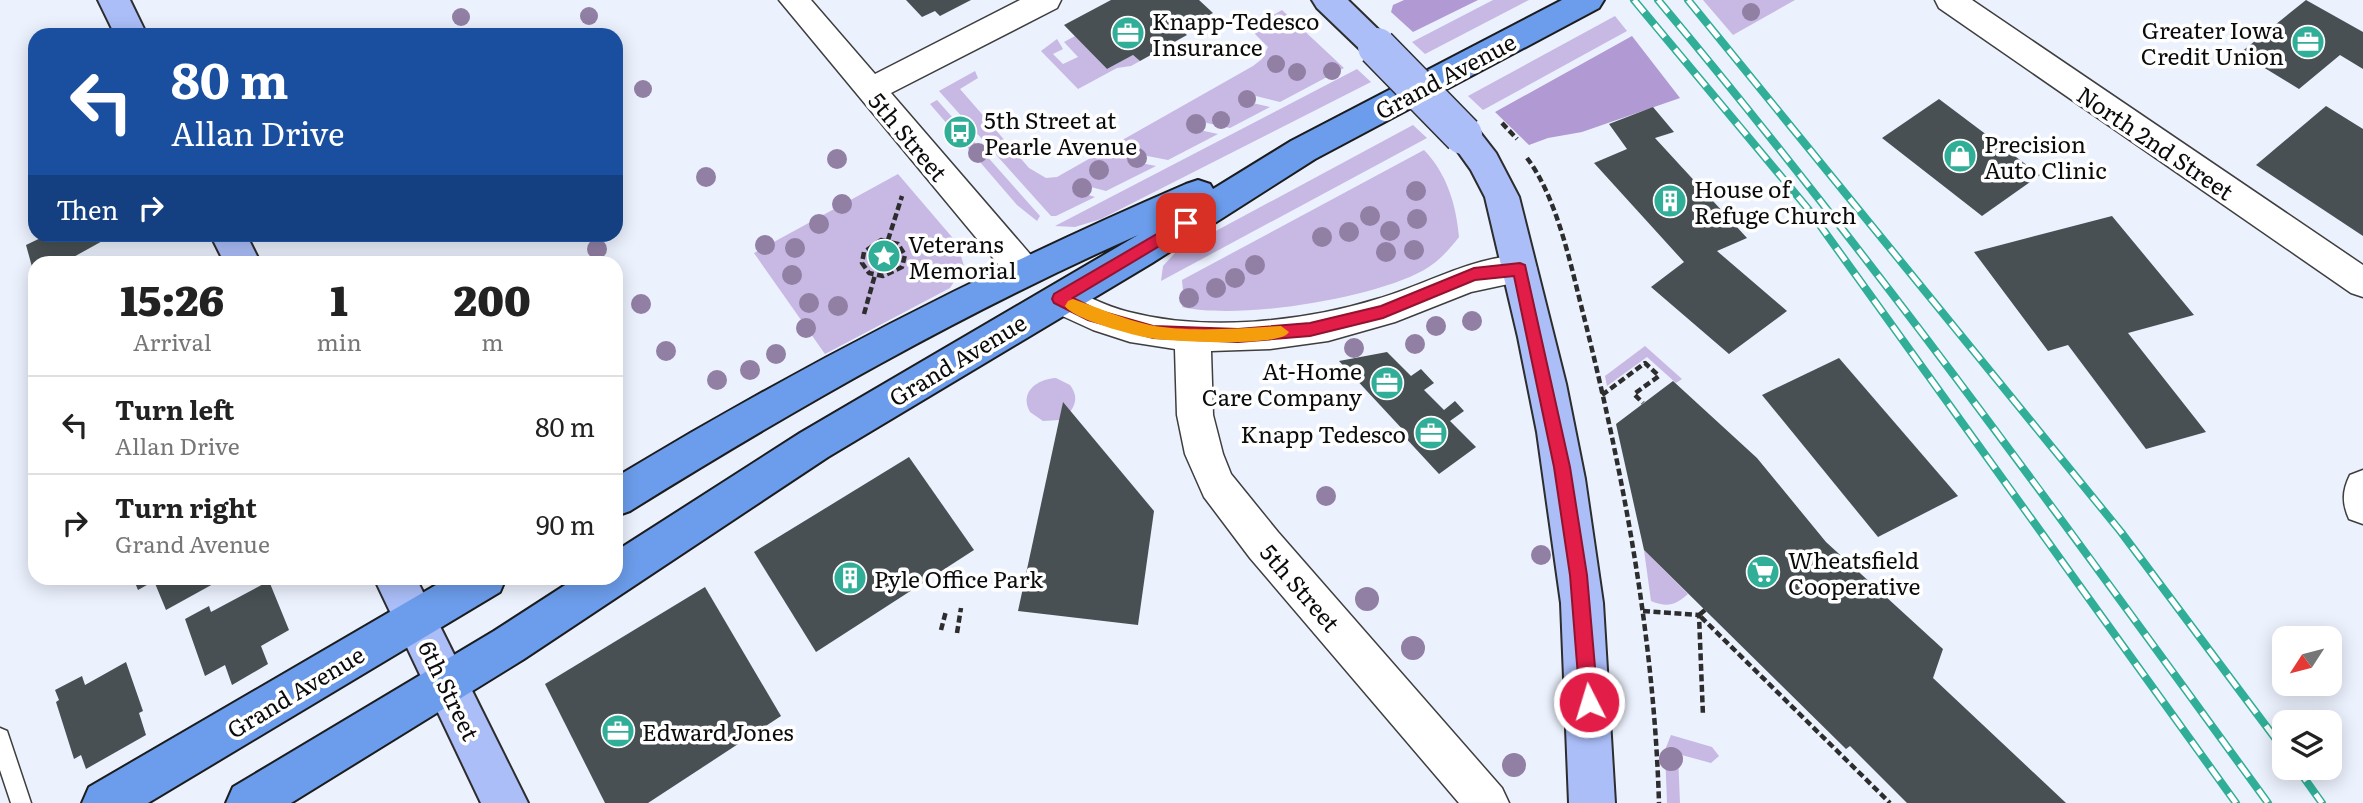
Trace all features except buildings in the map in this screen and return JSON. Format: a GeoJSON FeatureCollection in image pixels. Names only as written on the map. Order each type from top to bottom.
{"type":"FeatureCollection","features":[{"type":"Feature","properties":{"kind":"main road","name":"Grand Avenue"},"geometry":{"type":"LineString","coordinates":[[623,569],[814,445],[1139,253],[1303,150],[1588,0]]}},
{"type":"Feature","properties":{"kind":"main road","name":"Grand Avenue"},"geometry":{"type":"LineString","coordinates":[[623,494],[760,410],[874,346],[1024,271],[1118,228],[1303,150]]}},
{"type":"Feature","properties":{"kind":"main road","name":"Grand Avenue"},"geometry":{"type":"LineString","coordinates":[[105,803],[473,585]]}},
{"type":"Feature","properties":{"kind":"main road"},"geometry":{"type":"LineString","coordinates":[[249,803],[446,684],[600,585]]}},
{"type":"Feature","properties":{"kind":"street"},"geometry":{"type":"LineString","coordinates":[[114,0],[128,28]]}},
{"type":"Feature","properties":{"kind":"street","name":"5th Street"},"geometry":{"type":"LineString","coordinates":[[794,0],[1024,271]]}},
{"type":"Feature","properties":{"kind":"street"},"geometry":{"type":"LineString","coordinates":[[870,90],[1046,0]]}},
{"type":"Feature","properties":{"kind":"street"},"geometry":{"type":"LineString","coordinates":[[1328,0],[1464,135],[1484,162],[1502,197],[1562,467],[1579,575],[1589,702],[1592,803]]}},
{"type":"Feature","properties":{"kind":"street","name":"North 2nd Street"},"geometry":{"type":"LineString","coordinates":[[1950,0],[2363,283]]}},
{"type":"Feature","properties":{"kind":"street"},"geometry":{"type":"LineString","coordinates":[[1059,299],[1104,319],[1153,332],[1238,335],[1310,330],[1383,312],[1474,274],[1520,269]]}},
{"type":"Feature","properties":{"kind":"street","name":"5th Street"},"geometry":{"type":"LineString","coordinates":[[1192,335],[1195,415],[1204,454],[1217,485],[1264,545],[1487,803]]}},
{"type":"Feature","properties":{"kind":"street"},"geometry":{"type":"LineString","coordinates":[[2363,487],[2363,508]]}},
{"type":"Feature","properties":{"kind":"street","name":"6th Street"},"geometry":{"type":"LineString","coordinates":[[398,585],[505,803]]}},
{"type":"Feature","properties":{"kind":"lane"},"geometry":{"type":"LineString","coordinates":[[0,738],[21,803]]}},
{"type":"Feature","properties":{"kind":"path"},"geometry":{"type":"LineString","coordinates":[[1527,158],[1539,174],[1573,274],[1634,542],[1657,735],[1660,803]]}},
{"type":"Feature","properties":{"kind":"path"},"geometry":{"type":"LineString","coordinates":[[888,240],[902,197]]}},
{"type":"Feature","properties":{"kind":"path"},"geometry":{"type":"LineString","coordinates":[[888,240],[904,249],[905,261],[890,274],[876,275],[864,268],[864,252],[874,243],[888,240]]}},
{"type":"Feature","properties":{"kind":"path"},"geometry":{"type":"LineString","coordinates":[[862,320],[876,275]]}},
{"type":"Feature","properties":{"kind":"path"},"geometry":{"type":"LineString","coordinates":[[1602,395],[1645,363],[1659,376],[1634,394],[1643,403]]}},
{"type":"Feature","properties":{"kind":"path"},"geometry":{"type":"LineString","coordinates":[[957,633],[961,608]]}},
{"type":"Feature","properties":{"kind":"path"},"geometry":{"type":"LineString","coordinates":[[1699,615],[1705,610]]}},
{"type":"Feature","properties":{"kind":"path"},"geometry":{"type":"LineString","coordinates":[[942,630],[946,611]]}},
{"type":"Feature","properties":{"kind":"path"},"geometry":{"type":"LineString","coordinates":[[1643,611],[1699,615],[1890,803]]}},
{"type":"Feature","properties":{"kind":"path"},"geometry":{"type":"LineString","coordinates":[[1699,615],[1703,716]]}},
{"type":"Feature","properties":{"kind":"shaded area"},"geometry":{"type":"Polygon","coordinates":[[[1404,0],[1478,0],[1413,32],[1391,12],[1393,5],[1404,0]]]}},
{"type":"Feature","properties":{"kind":"shaded area"},"geometry":{"type":"Polygon","coordinates":[[[1493,0],[1529,0],[1425,54],[1412,42],[1493,0]]]}},
{"type":"Feature","properties":{"kind":"shaded area"},"geometry":{"type":"Polygon","coordinates":[[[1703,0],[1795,0],[1733,35],[1703,0]]]}},
{"type":"Feature","properties":{"kind":"shaded area"},"geometry":{"type":"Polygon","coordinates":[[[1282,10],[1344,68],[1280,102],[1244,93],[1240,100],[1270,107],[1230,128],[1193,120],[1190,128],[1218,134],[1168,160],[1132,153],[1131,161],[1156,166],[1106,191],[1076,183],[1072,190],[1095,197],[1056,216],[1051,216],[939,91],[975,71],[978,78],[960,89],[1029,168],[1046,178],[1057,177],[1253,66],[1262,59],[1268,47],[1255,34],[1255,26],[1282,10]]]}},
{"type":"Feature","properties":{"kind":"shaded area"},"geometry":{"type":"Polygon","coordinates":[[[1615,16],[1627,31],[1483,110],[1468,96],[1615,16]]]}},
{"type":"Feature","properties":{"kind":"shaded area"},"geometry":{"type":"Polygon","coordinates":[[[1075,36],[1107,69],[1133,55],[1140,61],[1131,66],[1117,68],[1078,89],[1041,51],[1057,39],[1063,49],[1053,54],[1063,64],[1078,57],[1064,42],[1075,36]]]}},
{"type":"Feature","properties":{"kind":"shaded area"},"geometry":{"type":"Polygon","coordinates":[[[1632,36],[1680,98],[1582,132],[1548,138],[1529,145],[1495,112],[1632,36]]]}},
{"type":"Feature","properties":{"kind":"shaded area"},"geometry":{"type":"Polygon","coordinates":[[[1357,69],[1371,82],[1101,219],[1075,227],[1055,226],[1357,69]]]}},
{"type":"Feature","properties":{"kind":"shaded area"},"geometry":{"type":"Polygon","coordinates":[[[937,100],[1040,216],[1037,221],[1017,205],[930,104],[937,100]]]}},
{"type":"Feature","properties":{"kind":"shaded area"},"geometry":{"type":"Polygon","coordinates":[[[1413,125],[1427,138],[1161,281],[1163,266],[1175,253],[1413,125]]]}},
{"type":"Feature","properties":{"kind":"shaded area"},"geometry":{"type":"Polygon","coordinates":[[[1424,150],[1439,169],[1449,190],[1459,237],[1429,267],[1372,290],[1305,304],[1237,311],[1182,307],[1182,280],[1424,150]]]}},
{"type":"Feature","properties":{"kind":"shaded area"},"geometry":{"type":"Polygon","coordinates":[[[898,174],[957,243],[964,266],[950,288],[825,354],[754,253],[898,174]]]}},
{"type":"Feature","properties":{"kind":"shaded area"},"geometry":{"type":"Polygon","coordinates":[[[1645,346],[1682,379],[1676,383],[1647,357],[1607,386],[1605,376],[1645,346]]]}},
{"type":"Feature","properties":{"kind":"shaded area"},"geometry":{"type":"Polygon","coordinates":[[[1056,378],[1070,385],[1075,395],[1074,405],[1070,412],[1063,403],[1060,420],[1043,421],[1030,412],[1027,405],[1028,393],[1042,381],[1056,378]]]}},
{"type":"Feature","properties":{"kind":"shaded area"},"geometry":{"type":"Polygon","coordinates":[[[1644,550],[1688,594],[1671,604],[1651,601],[1644,550]]]}},
{"type":"Feature","properties":{"kind":"shaded area"},"geometry":{"type":"Polygon","coordinates":[[[1671,735],[1712,747],[1719,756],[1711,763],[1678,754],[1680,803],[1667,803],[1665,750],[1671,735]]]}},
{"type":"Feature","properties":{"kind":"railway"},"geometry":{"type":"LineString","coordinates":[[1634,0],[1809,210],[2236,803]]}},
{"type":"Feature","properties":{"kind":"railway"},"geometry":{"type":"LineString","coordinates":[[1658,0],[1817,196],[1970,396],[2268,803]]}},
{"type":"Feature","properties":{"kind":"railway"},"geometry":{"type":"LineString","coordinates":[[1688,0],[2121,532],[2272,734]]}},
{"type":"Feature","properties":{"kind":"railway"},"geometry":{"type":"LineString","coordinates":[[2306,780],[2322,803]]}},
{"type":"Feature","properties":{"kind":"slow traffic"},"geometry":{"type":"LineString","coordinates":[[1073,306],[1093,315],[1153,332],[1230,336],[1281,332]]}},
{"type":"Feature","properties":{"kind":"place","name":"Knapp-Tedesco Insurance"},"geometry":{"type":"Point","coordinates":[1128,33]}},
{"type":"Feature","properties":{"kind":"place","name":"Greater Iowa Credit Union"},"geometry":{"type":"Point","coordinates":[2308,42]}},
{"type":"Feature","properties":{"kind":"place","name":"5th Street at Pearle Avenue"},"geometry":{"type":"Point","coordinates":[960,132]}},
{"type":"Feature","properties":{"kind":"place","name":"Precision Auto Clinic"},"geometry":{"type":"Point","coordinates":[1960,156]}},
{"type":"Feature","properties":{"kind":"place","name":"House of Refuge Church"},"geometry":{"type":"Point","coordinates":[1670,201]}},
{"type":"Feature","properties":{"kind":"place","name":"Veterans Memorial"},"geometry":{"type":"Point","coordinates":[884,256]}},
{"type":"Feature","properties":{"kind":"place","name":"At-Home Care Company"},"geometry":{"type":"Point","coordinates":[1387,383]}},
{"type":"Feature","properties":{"kind":"place","name":"Knapp Tedesco"},"geometry":{"type":"Point","coordinates":[1431,433]}},
{"type":"Feature","properties":{"kind":"place","name":"Wheatsfield Cooperative"},"geometry":{"type":"Point","coordinates":[1763,572]}},
{"type":"Feature","properties":{"kind":"place","name":"Pyle Office Park"},"geometry":{"type":"Point","coordinates":[850,578]}},
{"type":"Feature","properties":{"kind":"place","name":"Edward Jones"},"geometry":{"type":"Point","coordinates":[618,731]}},
{"type":"Feature","properties":{"kind":"route"},"geometry":{"type":"LineString","coordinates":[[1186,223],[1059,299],[1093,315],[1153,332],[1238,335],[1310,330],[1383,312],[1474,274],[1520,269],[1562,467],[1579,575],[1589,702]]}}]}
